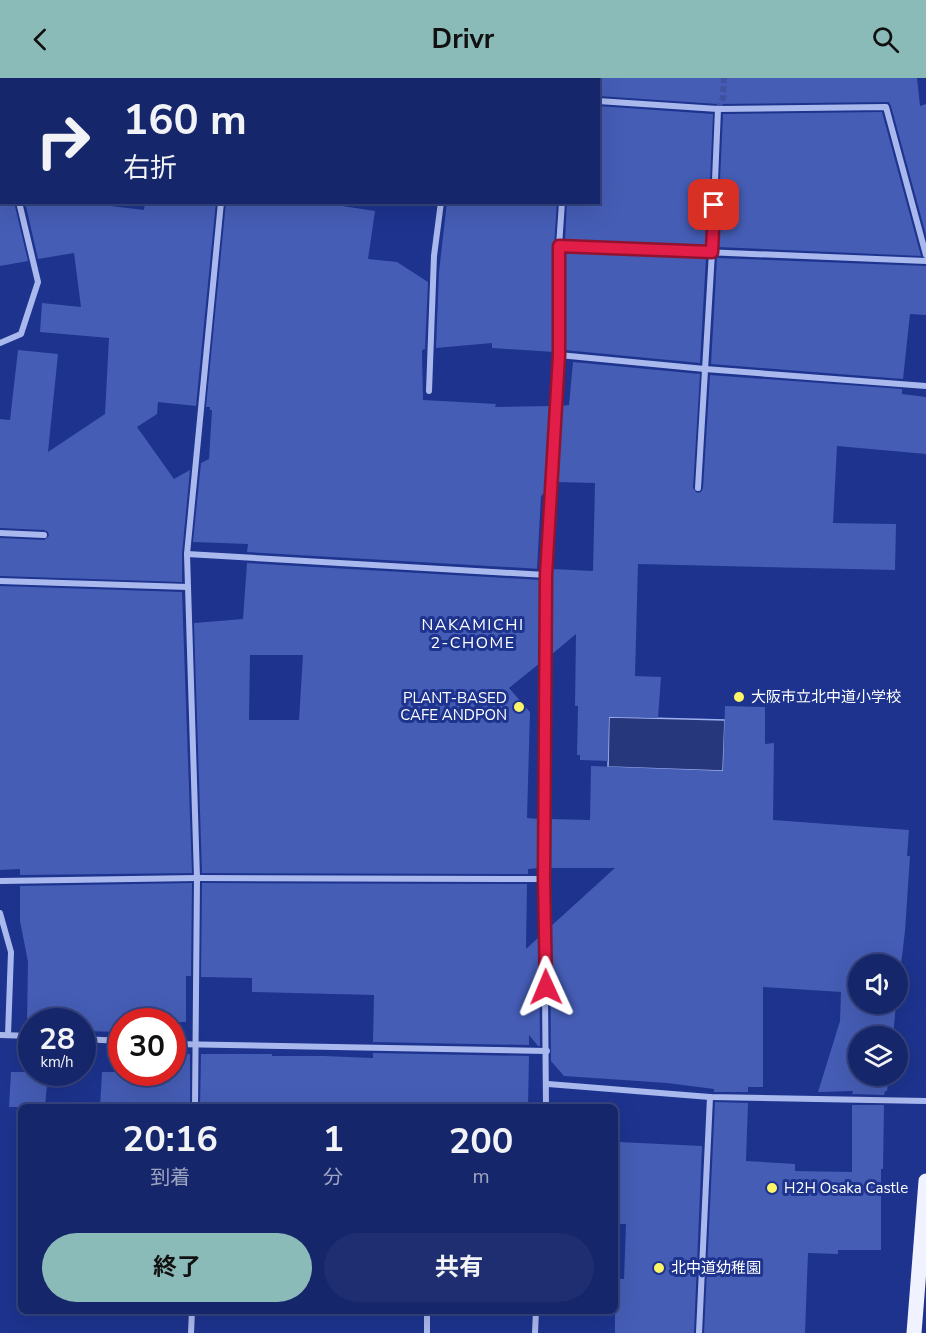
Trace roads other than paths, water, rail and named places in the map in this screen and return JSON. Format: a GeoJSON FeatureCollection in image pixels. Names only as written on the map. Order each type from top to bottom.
{"type":"FeatureCollection","features":[{"type":"Feature","properties":{"kind":"main road"},"geometry":{"type":"LineString","coordinates":[[914,1333],[926,1181]]}},
{"type":"Feature","properties":{"kind":"street"},"geometry":{"type":"LineString","coordinates":[[600,101],[718,109],[886,107],[926,255]]}},
{"type":"Feature","properties":{"kind":"street"},"geometry":{"type":"LineString","coordinates":[[698,488],[718,109]]}},
{"type":"Feature","properties":{"kind":"street"},"geometry":{"type":"LineString","coordinates":[[0,343],[21,334],[38,282],[19,204]]}},
{"type":"Feature","properties":{"kind":"street"},"geometry":{"type":"LineString","coordinates":[[195,1104],[197,878],[188,554],[221,204]]}},
{"type":"Feature","properties":{"kind":"street"},"geometry":{"type":"LineString","coordinates":[[429,391],[434,256],[441,204]]}},
{"type":"Feature","properties":{"kind":"street"},"geometry":{"type":"LineString","coordinates":[[546,1104],[548,1084],[544,879],[546,575],[559,355],[559,246],[562,204]]}},
{"type":"Feature","properties":{"kind":"street"},"geometry":{"type":"LineString","coordinates":[[559,246],[926,261]]}},
{"type":"Feature","properties":{"kind":"street"},"geometry":{"type":"LineString","coordinates":[[559,355],[926,386]]}},
{"type":"Feature","properties":{"kind":"street"},"geometry":{"type":"LineString","coordinates":[[0,533],[44,535]]}},
{"type":"Feature","properties":{"kind":"street"},"geometry":{"type":"LineString","coordinates":[[188,554],[546,575]]}},
{"type":"Feature","properties":{"kind":"street"},"geometry":{"type":"LineString","coordinates":[[0,582],[188,587]]}},
{"type":"Feature","properties":{"kind":"street"},"geometry":{"type":"LineString","coordinates":[[0,881],[197,878],[544,879]]}},
{"type":"Feature","properties":{"kind":"street"},"geometry":{"type":"LineString","coordinates":[[0,914],[11,952],[8,1035]]}},
{"type":"Feature","properties":{"kind":"street"},"geometry":{"type":"LineString","coordinates":[[0,1035],[18,1035]]}},
{"type":"Feature","properties":{"kind":"street"},"geometry":{"type":"LineString","coordinates":[[186,1045],[547,1052]]}},
{"type":"Feature","properties":{"kind":"street"},"geometry":{"type":"LineString","coordinates":[[548,1084],[710,1097],[926,1101]]}},
{"type":"Feature","properties":{"kind":"street"},"geometry":{"type":"LineString","coordinates":[[699,1333],[710,1097]]}},
{"type":"Feature","properties":{"kind":"street"},"geometry":{"type":"LineString","coordinates":[[191,1333],[192,1314]]}},
{"type":"Feature","properties":{"kind":"street"},"geometry":{"type":"LineString","coordinates":[[427,1314],[427,1333]]}},
{"type":"Feature","properties":{"kind":"street"},"geometry":{"type":"LineString","coordinates":[[534,1333],[536,1314]]}},
{"type":"Feature","properties":{"kind":"water"},"geometry":{"type":"Polygon","coordinates":[[[609,717],[725,720],[723,771],[608,767],[609,717]]]}},
{"type":"Feature","properties":{"kind":"tunnel"},"geometry":{"type":"LineString","coordinates":[[718,109],[723,98],[724,78]]}},
{"type":"Feature","properties":{"kind":"place","name":"大阪市立北中道小学校"},"geometry":{"type":"Point","coordinates":[739,697]}},
{"type":"Feature","properties":{"kind":"place","name":"PLANT-BASED CAFE ANDPON"},"geometry":{"type":"Point","coordinates":[519,707]}},
{"type":"Feature","properties":{"kind":"place","name":"H2H Osaka Castle"},"geometry":{"type":"Point","coordinates":[772,1188]}},
{"type":"Feature","properties":{"kind":"place","name":"北中道幼稚園"},"geometry":{"type":"Point","coordinates":[659,1268]}},
{"type":"Feature","properties":{"kind":"district","name":"NAKAMICHI 2-CHOME"},"geometry":{"type":"Point","coordinates":[473,634]}}]}
